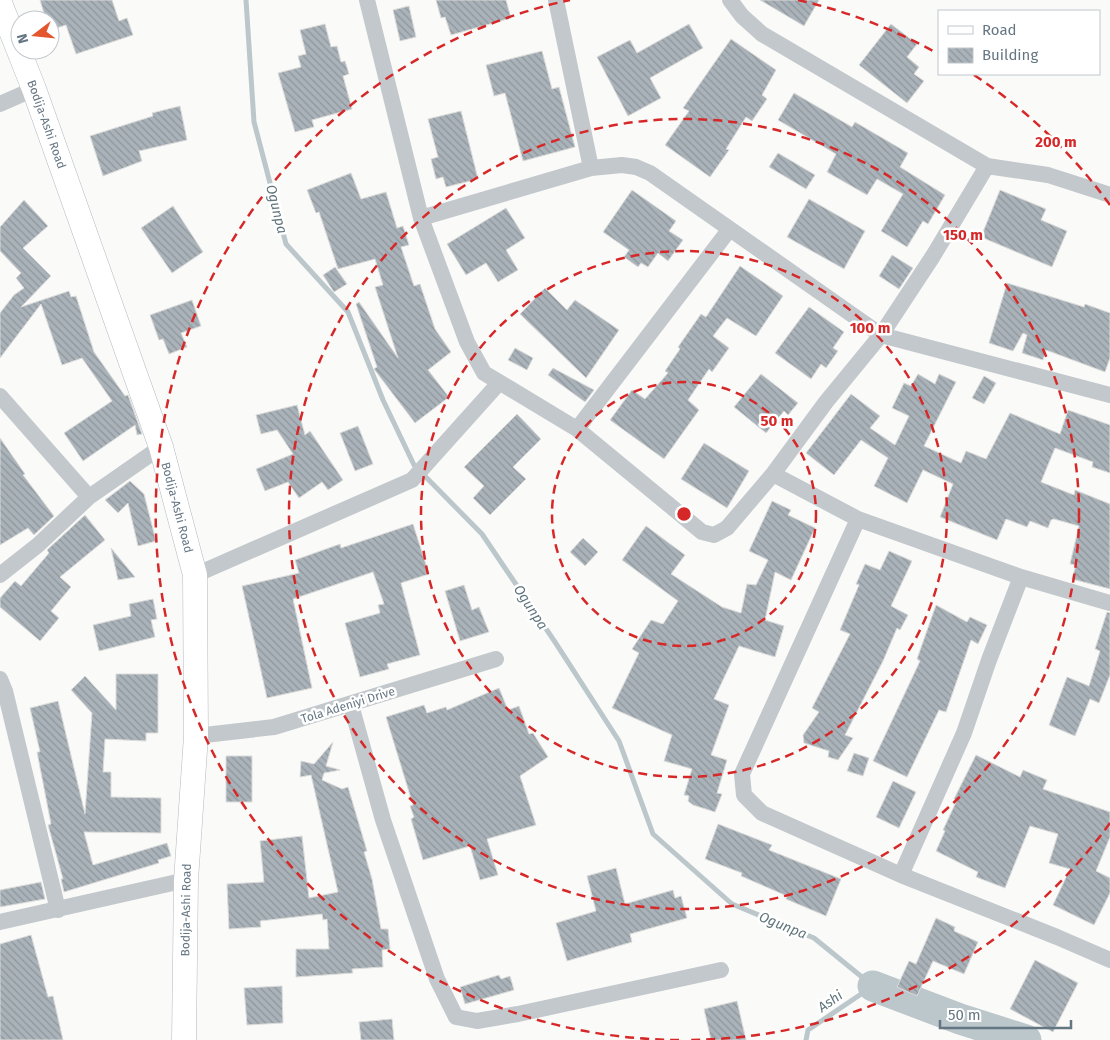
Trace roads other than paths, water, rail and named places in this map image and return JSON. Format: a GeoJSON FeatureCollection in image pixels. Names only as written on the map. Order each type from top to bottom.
{"type":"FeatureCollection","features":[{"type":"Feature","properties":{"kind":"street"},"geometry":{"type":"LineString","coordinates":[[368,0],[421,218],[467,342],[484,373],[577,429],[702,532],[714,535],[727,528],[773,474],[826,402],[881,334],[933,256],[987,166]]}},
{"type":"Feature","properties":{"kind":"street"},"geometry":{"type":"LineString","coordinates":[[556,0],[591,168]]}},
{"type":"Feature","properties":{"kind":"street"},"geometry":{"type":"LineString","coordinates":[[730,0],[742,16],[762,34],[987,166],[1048,175],[1110,194]]}},
{"type":"Feature","properties":{"kind":"street","name":"Bodija-Ashi Road"},"geometry":{"type":"LineString","coordinates":[[0,3],[34,89],[161,447],[194,576],[196,736],[186,880],[184,1040]]}},
{"type":"Feature","properties":{"kind":"street"},"geometry":{"type":"LineString","coordinates":[[0,104],[34,89]]}},
{"type":"Feature","properties":{"kind":"street"},"geometry":{"type":"LineString","coordinates":[[421,218],[591,168],[622,165],[636,167],[650,173],[729,230],[881,334],[1110,395]]}},
{"type":"Feature","properties":{"kind":"street"},"geometry":{"type":"LineString","coordinates":[[577,429],[729,230]]}},
{"type":"Feature","properties":{"kind":"street"},"geometry":{"type":"LineString","coordinates":[[194,576],[412,480],[427,466],[499,383]]}},
{"type":"Feature","properties":{"kind":"street"},"geometry":{"type":"LineString","coordinates":[[0,396],[89,498]]}},
{"type":"Feature","properties":{"kind":"street"},"geometry":{"type":"LineString","coordinates":[[0,575],[38,545],[89,498],[161,447]]}},
{"type":"Feature","properties":{"kind":"street"},"geometry":{"type":"LineString","coordinates":[[773,474],[858,518],[1021,577],[1110,602]]}},
{"type":"Feature","properties":{"kind":"street"},"geometry":{"type":"LineString","coordinates":[[858,518],[742,774],[744,795],[762,813],[901,874],[1110,960]]}},
{"type":"Feature","properties":{"kind":"street"},"geometry":{"type":"LineString","coordinates":[[901,874],[964,733],[989,660],[1021,577]]}},
{"type":"Feature","properties":{"kind":"street","name":"Tola Adeniyi Drive"},"geometry":{"type":"LineString","coordinates":[[196,736],[274,727],[496,659]]}},
{"type":"Feature","properties":{"kind":"street"},"geometry":{"type":"LineString","coordinates":[[0,679],[6,691],[58,910]]}},
{"type":"Feature","properties":{"kind":"street"},"geometry":{"type":"LineString","coordinates":[[351,704],[386,829],[437,979],[456,1017],[478,1021],[510,1016],[721,970]]}},
{"type":"Feature","properties":{"kind":"street"},"geometry":{"type":"LineString","coordinates":[[0,922],[186,880]]}},
{"type":"Feature","properties":{"kind":"waterway","name":"Ogunpa"},"geometry":{"type":"LineString","coordinates":[[246,0],[254,122],[286,244],[348,312],[383,400],[414,465],[482,534],[555,642],[619,741],[653,834],[732,904],[814,938],[873,986],[808,1030],[806,1040]]}},
{"type":"Feature","properties":{"kind":"waterway","name":"Ogunpa"},"geometry":{"type":"LineString","coordinates":[[873,986],[960,1019],[1026,1040]]}},
{"type":"Feature","properties":{"kind":"water label","name":"Ashi"},"geometry":{"type":"Point","coordinates":[830,1001]}}]}
